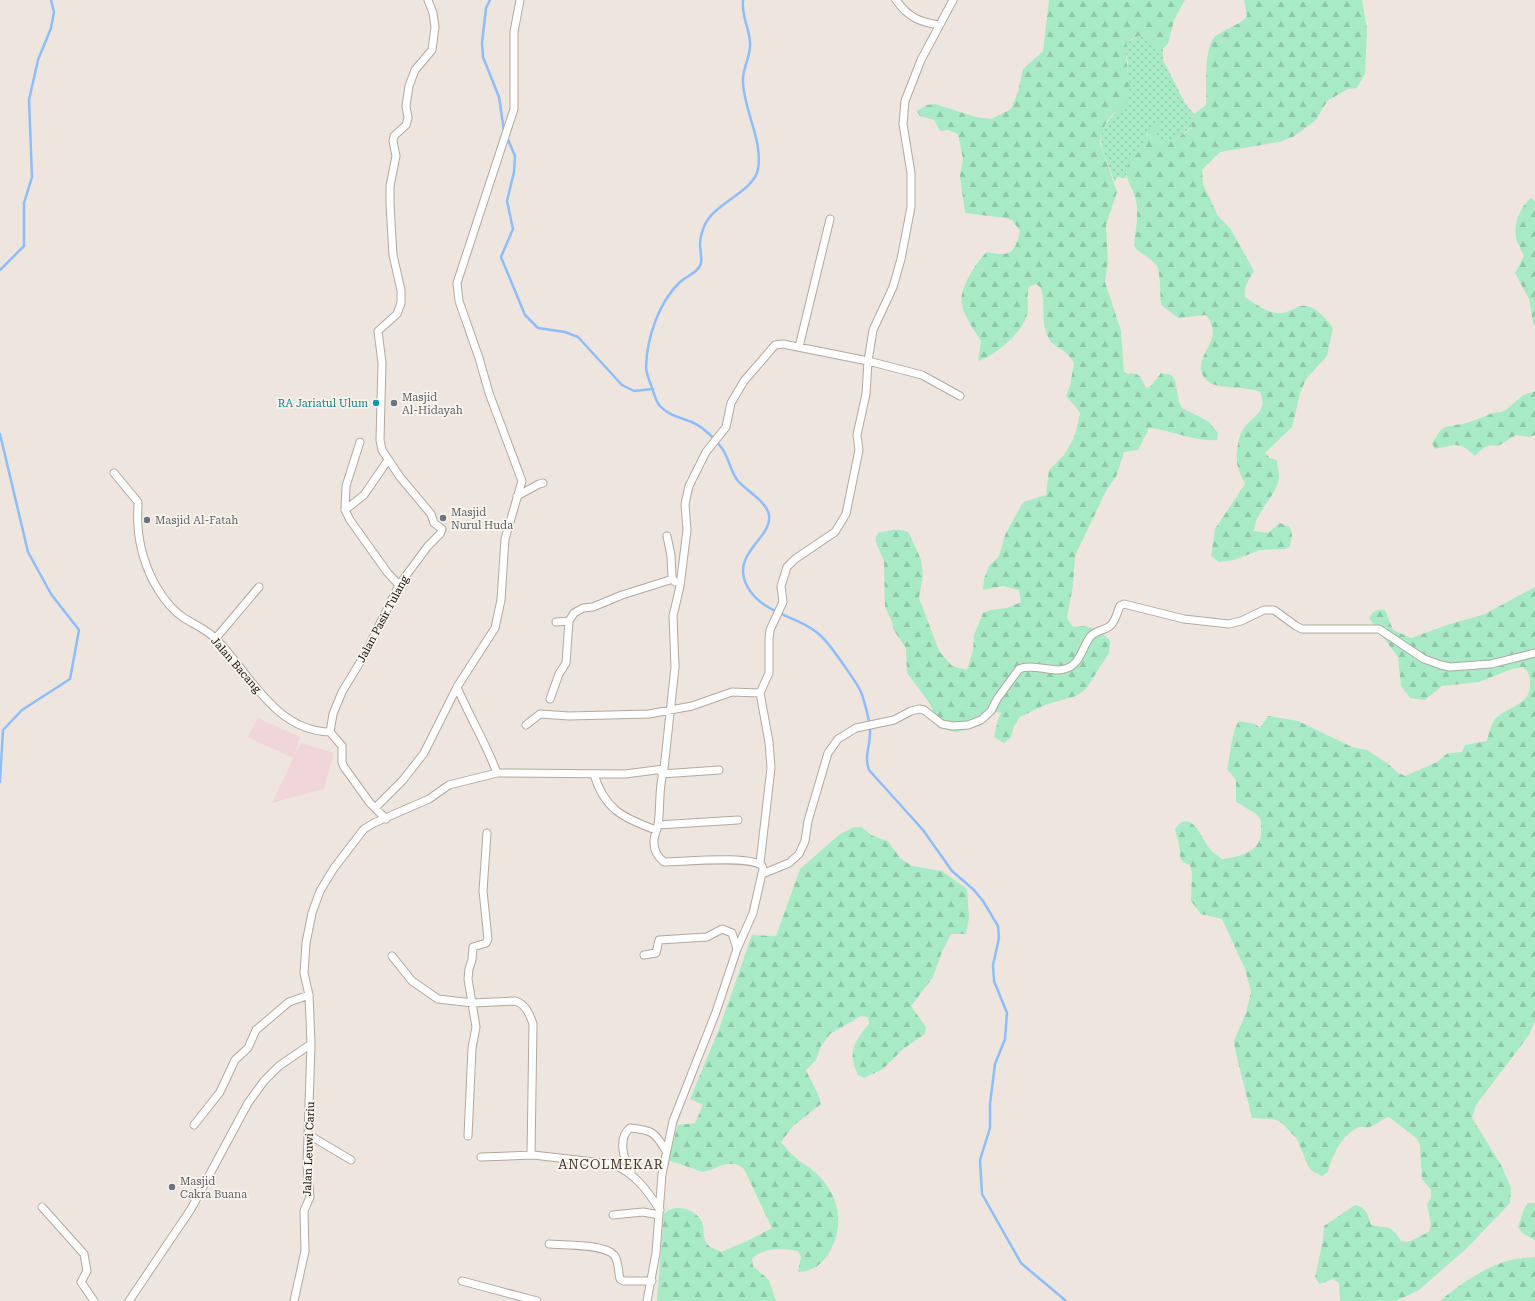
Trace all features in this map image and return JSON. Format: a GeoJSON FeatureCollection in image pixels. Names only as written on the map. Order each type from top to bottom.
{"type":"FeatureCollection","features":[{"type":"Feature","properties":{"kind":"street","name":"Jalan Pasir Tulang"},"geometry":{"type":"LineString","coordinates":[[330,732],[333,714],[342,692],[365,654],[399,585],[428,546],[440,534],[442,529],[434,523],[431,514],[409,489],[388,460],[382,450],[380,440],[382,370],[378,330],[381,326],[390,322],[397,314],[401,303],[401,290],[393,255],[390,186],[396,156],[393,141],[394,136],[406,125],[408,118],[406,106],[409,86],[415,70],[432,50],[435,27],[433,13],[428,0]]}},
{"type":"Feature","properties":{"kind":"street"},"geometry":{"type":"LineString","coordinates":[[375,808],[403,780],[416,764],[432,739],[457,687],[495,628],[501,600],[505,539],[522,481],[489,393],[479,358],[459,301],[457,283],[514,109],[514,32],[520,0]]}},
{"type":"Feature","properties":{"kind":"street"},"geometry":{"type":"LineString","coordinates":[[896,0],[912,18],[922,22],[939,24]]}},
{"type":"Feature","properties":{"kind":"street"},"geometry":{"type":"LineString","coordinates":[[647,1301],[652,1281],[666,1150],[673,1121],[716,1012],[737,948],[753,913],[762,874],[762,866],[760,863],[770,768],[770,742],[760,693],[769,673],[769,639],[783,602],[781,586],[783,577],[787,567],[795,559],[835,532],[846,514],[859,450],[857,435],[866,394],[868,361],[873,330],[893,287],[901,259],[911,207],[911,173],[903,124],[904,101],[921,60],[953,0]]}},
{"type":"Feature","properties":{"kind":"street"},"geometry":{"type":"LineString","coordinates":[[799,347],[830,219]]}},
{"type":"Feature","properties":{"kind":"street"},"geometry":{"type":"LineString","coordinates":[[760,863],[726,859],[664,862],[655,851],[654,841],[657,828],[675,667],[673,616],[680,586],[688,530],[686,504],[689,486],[712,443],[726,427],[736,393],[750,371],[775,345],[783,344],[868,361],[922,375],[960,396]]}},
{"type":"Feature","properties":{"kind":"street"},"geometry":{"type":"LineString","coordinates":[[360,442],[346,486],[345,510],[350,520],[387,572],[399,585]]}},
{"type":"Feature","properties":{"kind":"street"},"geometry":{"type":"LineString","coordinates":[[345,510],[364,495],[388,460]]}},
{"type":"Feature","properties":{"kind":"street","name":"Jalan Bacang"},"geometry":{"type":"LineString","coordinates":[[114,473],[138,502],[138,527],[145,563],[156,586],[164,598],[182,616],[216,638],[260,693],[280,712],[305,728],[314,731],[330,732]]}},
{"type":"Feature","properties":{"kind":"street"},"geometry":{"type":"LineString","coordinates":[[517,496],[539,484],[543,484]]}},
{"type":"Feature","properties":{"kind":"street"},"geometry":{"type":"LineString","coordinates":[[667,536],[673,579],[680,586]]}},
{"type":"Feature","properties":{"kind":"street"},"geometry":{"type":"LineString","coordinates":[[550,699],[559,674],[566,663],[569,621],[571,615],[579,610],[593,607],[622,595],[673,579]]}},
{"type":"Feature","properties":{"kind":"street"},"geometry":{"type":"LineString","coordinates":[[216,638],[259,587]]}},
{"type":"Feature","properties":{"kind":"street"},"geometry":{"type":"LineString","coordinates":[[762,874],[789,863],[799,854],[805,841],[808,821],[828,753],[838,739],[856,728],[894,720],[918,709],[924,710],[942,724],[953,726],[968,725],[981,720],[991,711],[997,699],[1019,669],[1025,667],[1059,670],[1074,664],[1082,655],[1090,637],[1110,626],[1122,605],[1127,604],[1184,619],[1228,624],[1236,623],[1266,610],[1277,611],[1302,629],[1379,629],[1424,659],[1450,667],[1491,664],[1535,653]]}},
{"type":"Feature","properties":{"kind":"street"},"geometry":{"type":"LineString","coordinates":[[556,622],[569,621]]}},
{"type":"Feature","properties":{"kind":"street"},"geometry":{"type":"LineString","coordinates":[[457,687],[497,773]]}},
{"type":"Feature","properties":{"kind":"street"},"geometry":{"type":"LineString","coordinates":[[526,724],[540,714],[603,716],[649,714],[692,706],[732,692],[760,693]]}},
{"type":"Feature","properties":{"kind":"street"},"geometry":{"type":"LineString","coordinates":[[330,732],[342,746],[342,762],[344,767],[375,808],[386,819]]}},
{"type":"Feature","properties":{"kind":"street","name":"Jalan Leuwi Cariu"},"geometry":{"type":"LineString","coordinates":[[294,1301],[306,1251],[304,1211],[310,1197],[307,1166],[311,1044],[309,995],[304,973],[306,943],[312,913],[320,891],[334,868],[364,829],[374,823],[429,799],[449,785],[497,773],[625,774],[719,770]]}},
{"type":"Feature","properties":{"kind":"street"},"geometry":{"type":"LineString","coordinates":[[594,774],[598,791],[609,805],[627,817],[657,828],[738,820]]}},
{"type":"Feature","properties":{"kind":"street"},"geometry":{"type":"LineString","coordinates":[[468,1136],[472,1048],[476,1027],[468,979],[468,969],[472,960],[472,949],[475,946],[486,943],[488,940],[483,890],[487,833]]}},
{"type":"Feature","properties":{"kind":"street"},"geometry":{"type":"LineString","coordinates":[[644,954],[656,953],[659,940],[707,937],[722,929],[732,933],[737,948]]}},
{"type":"Feature","properties":{"kind":"street"},"geometry":{"type":"LineString","coordinates":[[392,956],[412,981],[438,999],[473,1003],[521,1003],[531,1018],[534,1039],[531,1155]]}},
{"type":"Feature","properties":{"kind":"street"},"geometry":{"type":"LineString","coordinates":[[194,1125],[220,1092],[235,1060],[248,1048],[256,1030],[289,1002],[309,995]]}},
{"type":"Feature","properties":{"kind":"street"},"geometry":{"type":"LineString","coordinates":[[129,1301],[191,1209],[248,1103],[264,1082],[279,1066],[311,1044]]}},
{"type":"Feature","properties":{"kind":"street"},"geometry":{"type":"LineString","coordinates":[[660,1213],[648,1192],[633,1175],[628,1166],[623,1151],[624,1139],[630,1128],[652,1132],[658,1137],[666,1150]]}},
{"type":"Feature","properties":{"kind":"street"},"geometry":{"type":"LineString","coordinates":[[309,1135],[351,1160]]}},
{"type":"Feature","properties":{"kind":"street"},"geometry":{"type":"LineString","coordinates":[[481,1157],[531,1155],[612,1164],[622,1167],[633,1175]]}},
{"type":"Feature","properties":{"kind":"street"},"geometry":{"type":"LineString","coordinates":[[42,1207],[84,1254],[87,1271],[81,1282],[94,1301]]}},
{"type":"Feature","properties":{"kind":"street"},"geometry":{"type":"LineString","coordinates":[[613,1214],[643,1212],[660,1213]]}},
{"type":"Feature","properties":{"kind":"street"},"geometry":{"type":"LineString","coordinates":[[549,1244],[576,1245],[609,1251],[616,1258],[620,1279],[624,1281],[652,1281]]}},
{"type":"Feature","properties":{"kind":"street"},"geometry":{"type":"LineString","coordinates":[[462,1281],[537,1301]]}},
{"type":"Feature","properties":{"kind":"shaded area"},"geometry":{"type":"Polygon","coordinates":[[[258,718],[300,737],[295,754],[301,743],[334,753],[324,789],[272,803],[293,758],[247,737],[258,718]]]}},
{"type":"Feature","properties":{"kind":"green space"},"geometry":{"type":"Polygon","coordinates":[[[1049,0],[1185,0],[1174,20],[1168,44],[1163,49],[1156,49],[1146,39],[1140,36],[1127,42],[1126,57],[1130,89],[1129,96],[1125,105],[1107,121],[1102,132],[1100,143],[1117,192],[1106,225],[1108,260],[1105,282],[1121,331],[1124,372],[1140,376],[1146,388],[1150,387],[1161,373],[1171,375],[1175,380],[1179,402],[1182,408],[1208,421],[1218,433],[1217,440],[1208,440],[1191,438],[1149,428],[1138,450],[1124,452],[1116,477],[1107,489],[1075,556],[1073,585],[1067,618],[1073,627],[1084,626],[1094,628],[1103,633],[1110,641],[1109,653],[1086,689],[1076,696],[1045,705],[1020,717],[1014,726],[1011,737],[1004,743],[994,737],[1001,713],[996,712],[980,726],[957,732],[938,728],[931,705],[907,673],[906,648],[893,629],[892,622],[885,606],[884,561],[875,540],[878,533],[885,531],[902,530],[909,533],[921,560],[923,575],[919,598],[939,651],[952,666],[967,670],[973,650],[974,635],[983,613],[990,610],[1007,608],[1021,602],[1019,590],[1003,586],[983,590],[984,579],[989,566],[999,556],[1005,535],[1023,502],[1046,495],[1049,470],[1064,455],[1074,438],[1080,414],[1066,396],[1070,386],[1074,363],[1066,353],[1049,340],[1044,325],[1041,288],[1036,284],[1029,287],[1027,315],[1020,329],[1000,349],[978,361],[981,341],[965,315],[962,305],[961,299],[965,284],[973,269],[987,252],[1006,254],[1010,252],[1016,245],[1020,231],[1012,220],[965,213],[960,176],[963,159],[958,134],[948,130],[940,131],[934,120],[920,116],[917,111],[927,105],[935,104],[976,117],[991,119],[1011,109],[1018,92],[1023,69],[1043,51],[1049,0]]]}},
{"type":"Feature","properties":{"kind":"green space"},"geometry":{"type":"Polygon","coordinates":[[[1244,0],[1362,0],[1367,29],[1365,74],[1357,88],[1348,89],[1327,101],[1316,120],[1293,137],[1279,142],[1220,152],[1202,170],[1203,184],[1218,216],[1230,228],[1254,271],[1246,286],[1245,297],[1274,313],[1284,313],[1301,306],[1311,307],[1320,313],[1333,328],[1327,356],[1307,378],[1301,390],[1292,427],[1265,453],[1270,458],[1277,460],[1279,479],[1274,492],[1261,511],[1255,524],[1254,531],[1268,533],[1280,523],[1290,527],[1292,535],[1290,546],[1285,549],[1260,550],[1234,560],[1219,562],[1211,556],[1215,529],[1245,484],[1237,463],[1239,439],[1244,428],[1260,410],[1262,399],[1260,392],[1254,390],[1219,386],[1209,382],[1202,374],[1201,366],[1213,334],[1212,325],[1206,315],[1178,318],[1161,305],[1158,268],[1154,262],[1134,246],[1137,209],[1135,197],[1127,177],[1127,169],[1129,162],[1142,148],[1152,127],[1155,125],[1158,124],[1159,127],[1156,137],[1159,143],[1173,141],[1192,128],[1190,120],[1194,114],[1206,105],[1207,58],[1212,41],[1216,36],[1240,22],[1247,16],[1244,0]]]}},
{"type":"Feature","properties":{"kind":"green space"},"geometry":{"type":"Polygon","coordinates":[[[1140,36],[1147,38],[1156,49],[1163,49],[1163,60],[1185,103],[1194,114],[1190,120],[1192,127],[1173,141],[1159,143],[1156,137],[1147,133],[1143,146],[1129,163],[1126,178],[1117,177],[1115,182],[1101,140],[1107,123],[1126,103],[1128,63],[1125,49],[1127,42],[1140,36]]]}},
{"type":"Feature","properties":{"kind":"green space"},"geometry":{"type":"Polygon","coordinates":[[[1531,198],[1535,201],[1535,327],[1529,299],[1515,273],[1524,256],[1516,238],[1515,232],[1517,219],[1523,207],[1531,198]]]}},
{"type":"Feature","properties":{"kind":"green space"},"geometry":{"type":"Polygon","coordinates":[[[1535,391],[1535,435],[1529,437],[1516,435],[1498,446],[1485,447],[1475,456],[1464,448],[1456,445],[1435,449],[1432,443],[1440,431],[1445,427],[1467,423],[1493,413],[1501,412],[1507,409],[1523,395],[1535,391]]]}},
{"type":"Feature","properties":{"kind":"green space"},"geometry":{"type":"Polygon","coordinates":[[[1535,587],[1535,1021],[1529,1035],[1476,1105],[1472,1118],[1501,1165],[1511,1188],[1510,1203],[1466,1249],[1419,1290],[1396,1301],[1340,1301],[1339,1283],[1333,1279],[1320,1284],[1315,1278],[1323,1240],[1324,1226],[1355,1205],[1362,1208],[1368,1215],[1371,1225],[1391,1229],[1401,1241],[1408,1242],[1429,1232],[1431,1225],[1427,1204],[1431,1198],[1431,1190],[1422,1179],[1420,1144],[1416,1138],[1389,1117],[1372,1126],[1357,1128],[1346,1136],[1335,1153],[1328,1172],[1322,1176],[1312,1171],[1308,1166],[1297,1139],[1282,1123],[1274,1119],[1252,1118],[1234,1041],[1246,1013],[1251,992],[1245,969],[1222,919],[1201,914],[1191,901],[1192,872],[1190,865],[1181,860],[1179,843],[1175,829],[1181,823],[1186,821],[1191,823],[1211,850],[1222,859],[1235,857],[1248,852],[1253,849],[1260,839],[1260,819],[1254,812],[1236,801],[1236,780],[1227,769],[1234,731],[1239,721],[1255,724],[1260,728],[1268,716],[1298,721],[1352,747],[1367,750],[1387,763],[1398,773],[1405,776],[1437,762],[1448,753],[1462,752],[1465,745],[1487,741],[1494,720],[1527,697],[1530,681],[1527,671],[1523,667],[1512,669],[1479,682],[1442,686],[1425,700],[1410,698],[1401,686],[1398,657],[1369,618],[1375,611],[1385,610],[1393,630],[1411,638],[1450,624],[1485,614],[1535,587]]]}},
{"type":"Feature","properties":{"kind":"green space"},"geometry":{"type":"Polygon","coordinates":[[[854,827],[861,827],[873,836],[888,841],[900,858],[912,866],[942,871],[967,889],[969,918],[966,934],[951,934],[941,954],[933,977],[911,1006],[926,1027],[925,1034],[903,1049],[883,1069],[864,1078],[858,1075],[853,1061],[856,1042],[869,1024],[868,1017],[861,1016],[830,1034],[821,1046],[816,1060],[806,1070],[821,1104],[793,1126],[781,1142],[788,1151],[814,1171],[829,1189],[834,1198],[837,1208],[838,1229],[835,1240],[824,1260],[808,1271],[798,1272],[801,1257],[798,1251],[786,1249],[768,1250],[752,1259],[753,1266],[769,1280],[776,1301],[657,1301],[664,1213],[674,1208],[691,1211],[699,1217],[702,1222],[707,1244],[721,1252],[772,1228],[744,1169],[734,1164],[729,1164],[703,1172],[668,1160],[678,1125],[695,1123],[703,1105],[690,1099],[719,1029],[752,935],[776,936],[800,869],[840,834],[854,827]]]}},
{"type":"Feature","properties":{"kind":"green space"},"geometry":{"type":"Polygon","coordinates":[[[1528,1203],[1535,1203],[1535,1240],[1522,1233],[1518,1227],[1524,1209],[1528,1203]]]}},
{"type":"Feature","properties":{"kind":"green space"},"geometry":{"type":"Polygon","coordinates":[[[1535,1257],[1535,1301],[1440,1301],[1463,1283],[1489,1268],[1510,1260],[1535,1257]]]}},
{"type":"Feature","properties":{"kind":"waterway"},"geometry":{"type":"LineString","coordinates":[[0,270],[24,246],[24,203],[32,177],[29,100],[38,60],[51,28],[54,12],[51,0]]}},
{"type":"Feature","properties":{"kind":"waterway"},"geometry":{"type":"LineString","coordinates":[[490,0],[486,8],[482,43],[483,57],[499,97],[504,131]]}},
{"type":"Feature","properties":{"kind":"waterway"},"geometry":{"type":"LineString","coordinates":[[743,0],[743,13],[750,40],[749,55],[743,82],[746,104],[758,147],[758,169],[751,183],[714,212],[705,223],[700,241],[700,266],[680,282],[660,310],[649,344],[646,367],[647,374],[658,404],[670,414],[698,425],[711,435],[724,451],[738,481],[761,501],[767,510],[769,515],[769,523],[748,555],[744,564],[743,574],[747,586],[754,596],[763,604],[772,610],[804,624],[814,630],[827,642],[861,692],[870,729],[867,756],[869,770],[923,830],[952,871],[974,890],[983,901],[998,926],[999,938],[993,965],[994,981],[1007,1013],[1005,1039],[995,1064],[990,1104],[990,1128],[980,1160],[982,1194],[1021,1263],[1066,1301]]}},
{"type":"Feature","properties":{"kind":"waterway"},"geometry":{"type":"LineString","coordinates":[[507,137],[515,156],[514,172],[507,201],[513,229],[501,257],[525,315],[538,328],[565,332],[578,337],[622,385],[634,391],[653,389]]}},
{"type":"Feature","properties":{"kind":"waterway"},"geometry":{"type":"LineString","coordinates":[[0,434],[28,552],[51,594],[79,630],[70,679],[22,710],[3,730],[0,782]]}},
{"type":"Feature","properties":{"kind":"place","name":"RA Jariatul Ulum"},"geometry":{"type":"Point","coordinates":[376,403]}},
{"type":"Feature","properties":{"kind":"place","name":"Masjid Al-Hidayah"},"geometry":{"type":"Point","coordinates":[394,403]}},
{"type":"Feature","properties":{"kind":"place","name":"Masjid Nurul Huda"},"geometry":{"type":"Point","coordinates":[443,518]}},
{"type":"Feature","properties":{"kind":"place","name":"Masjid Al-Fatah"},"geometry":{"type":"Point","coordinates":[147,520]}},
{"type":"Feature","properties":{"kind":"place","name":"Masjid Cakra Buana"},"geometry":{"type":"Point","coordinates":[172,1187]}},
{"type":"Feature","properties":{"kind":"district","name":"ANCOLMEKAR"},"geometry":{"type":"Point","coordinates":[611,1164]}}]}
